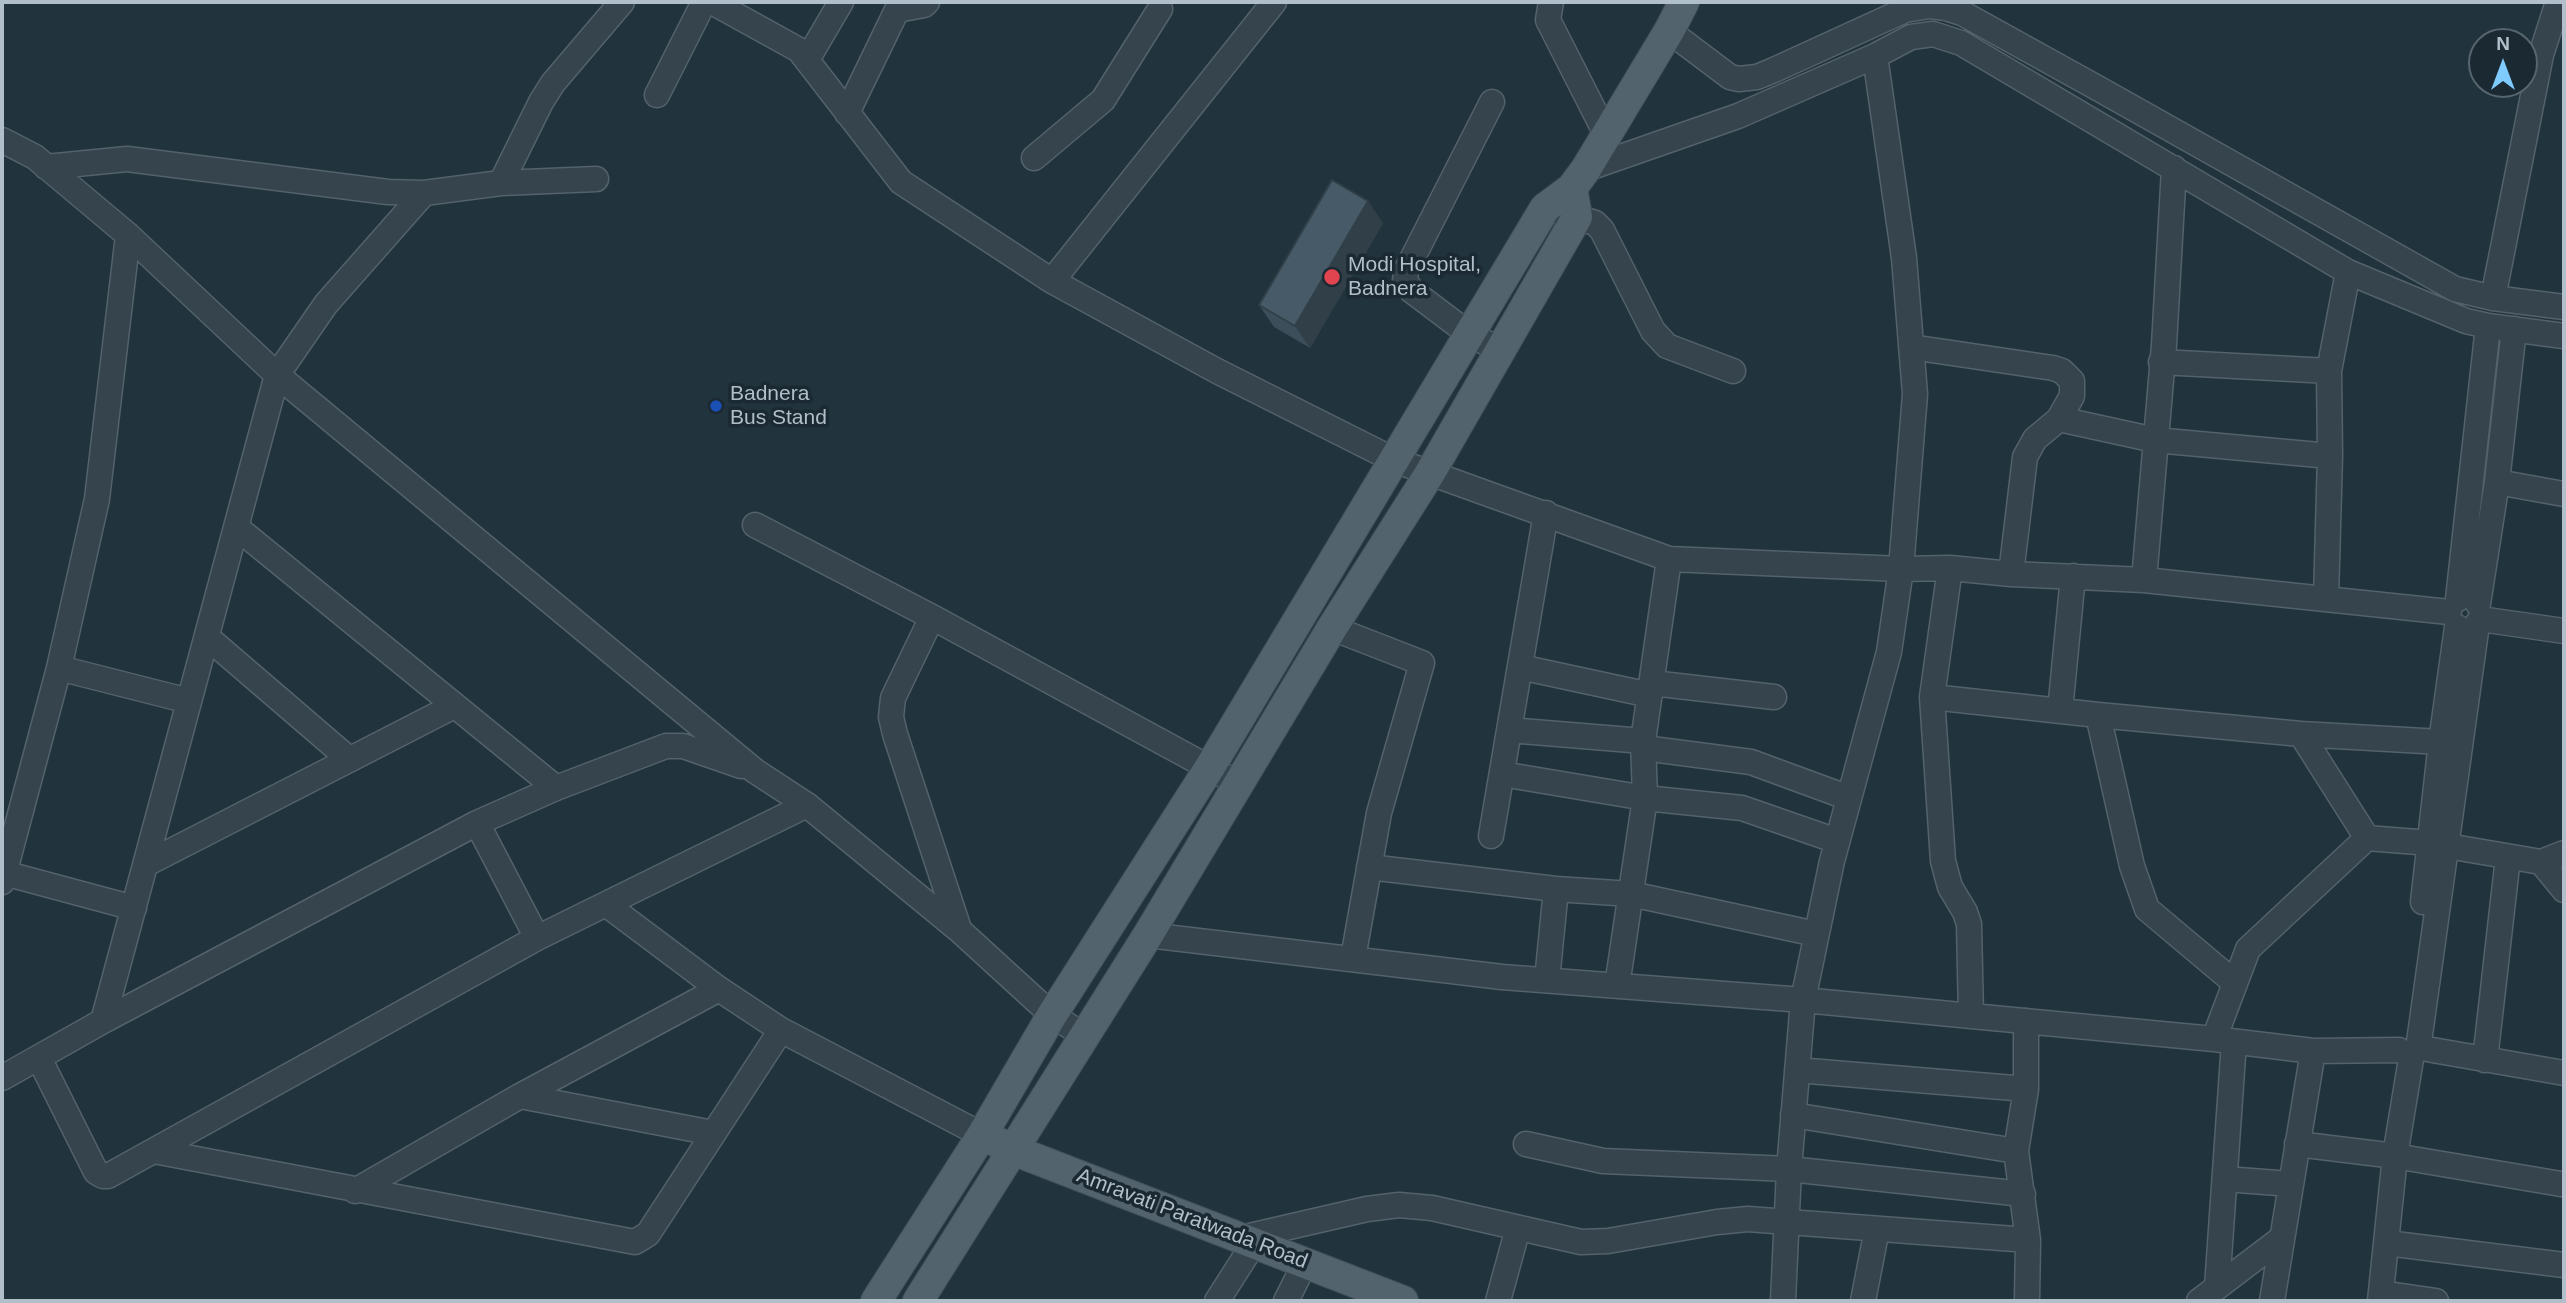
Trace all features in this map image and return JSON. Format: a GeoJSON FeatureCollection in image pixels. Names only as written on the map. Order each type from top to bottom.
{"type":"FeatureCollection","features":[{"type":"Feature","properties":{"kind":"main road"},"geometry":{"type":"LineString","coordinates":[[918,1301],[1148,935],[1332,628],[1430,473],[1500,350],[1606,134],[1684,2]]}},
{"type":"Feature","properties":{"kind":"main road"},"geometry":{"type":"LineString","coordinates":[[876,1301],[982,1135],[1052,1015],[1210,767],[1545,208],[1578,192]]}},
{"type":"Feature","properties":{"kind":"main road","name":"Amravati Paratwada Road"},"geometry":{"type":"LineString","coordinates":[[982,1135],[1013,1150],[1403,1301]]}},
{"type":"Feature","properties":{"kind":"street"},"geometry":{"type":"LineString","coordinates":[[501,183],[553,83],[622,2]]}},
{"type":"Feature","properties":{"kind":"street"},"geometry":{"type":"LineString","coordinates":[[657,95],[704,2]]}},
{"type":"Feature","properties":{"kind":"street"},"geometry":{"type":"LineString","coordinates":[[712,2],[799,50],[901,181],[1052,281],[1217,371],[1394,460],[1669,559],[1901,569],[1950,568],[2011,574],[2144,580],[2466,614],[2564,631]]}},
{"type":"Feature","properties":{"kind":"street"},"geometry":{"type":"LineString","coordinates":[[807,60],[841,2]]}},
{"type":"Feature","properties":{"kind":"street"},"geometry":{"type":"LineString","coordinates":[[848,113],[893,6],[924,5],[927,2]]}},
{"type":"Feature","properties":{"kind":"street"},"geometry":{"type":"LineString","coordinates":[[1052,281],[1274,2]]}},
{"type":"Feature","properties":{"kind":"street"},"geometry":{"type":"LineString","coordinates":[[1551,2],[1548,20],[1606,134]]}},
{"type":"Feature","properties":{"kind":"street"},"geometry":{"type":"LineString","coordinates":[[2493,298],[2541,55],[2558,2]]}},
{"type":"Feature","properties":{"kind":"street"},"geometry":{"type":"LineString","coordinates":[[1034,158],[1103,100],[1157,4]]}},
{"type":"Feature","properties":{"kind":"street"},"geometry":{"type":"LineString","coordinates":[[1669,31],[1730,77],[1739,79],[1757,77],[1774,70],[1905,10],[1930,6],[1946,8],[1962,13],[2078,77],[2455,289],[2493,298],[2564,307]]}},
{"type":"Feature","properties":{"kind":"street"},"geometry":{"type":"LineString","coordinates":[[1733,371],[1668,346],[1653,331],[1602,230],[1595,223],[1578,192],[1911,37],[1933,34],[1961,43],[2348,272],[2466,320],[2488,326],[2564,336]]}},
{"type":"Feature","properties":{"kind":"street"},"geometry":{"type":"LineString","coordinates":[[1783,1301],[1789,1169],[1802,1000],[1837,841],[1889,652],[1901,569],[1915,394],[1903,258],[1875,56]]}},
{"type":"Feature","properties":{"kind":"street"},"geometry":{"type":"LineString","coordinates":[[1737,117],[1739,79]]}},
{"type":"Feature","properties":{"kind":"street"},"geometry":{"type":"LineString","coordinates":[[1492,102],[1406,271],[1405,281],[1412,291],[1469,334],[1500,350]]}},
{"type":"Feature","properties":{"kind":"street"},"geometry":{"type":"LineString","coordinates":[[3,147],[19,147],[46,167],[128,235],[277,375],[755,771],[807,805],[959,930],[1052,1015],[1083,1035]]}},
{"type":"Feature","properties":{"kind":"street"},"geometry":{"type":"LineString","coordinates":[[46,167],[128,159],[388,192],[424,193],[501,183],[596,179]]}},
{"type":"Feature","properties":{"kind":"street"},"geometry":{"type":"LineString","coordinates":[[2144,580],[2175,168]]}},
{"type":"Feature","properties":{"kind":"street"},"geometry":{"type":"LineString","coordinates":[[103,1021],[277,375],[318,314],[424,193]]}},
{"type":"Feature","properties":{"kind":"street"},"geometry":{"type":"LineString","coordinates":[[128,235],[97,499],[59,668],[3,877],[134,908]]}},
{"type":"Feature","properties":{"kind":"street"},"geometry":{"type":"LineString","coordinates":[[2326,598],[2330,456],[2329,371],[2348,272]]}},
{"type":"Feature","properties":{"kind":"street"},"geometry":{"type":"LineString","coordinates":[[2436,1301],[2380,1297],[2395,1156],[2439,845],[2466,614],[2488,326]]}},
{"type":"Feature","properties":{"kind":"street"},"geometry":{"type":"LineString","coordinates":[[2439,845],[2441,742],[2466,614],[2497,482],[2514,329]]}},
{"type":"Feature","properties":{"kind":"street"},"geometry":{"type":"LineString","coordinates":[[1911,347],[2062,371],[2072,381],[2072,397],[2059,419],[2035,439],[2025,457],[2011,574]]}},
{"type":"Feature","properties":{"kind":"street"},"geometry":{"type":"LineString","coordinates":[[2161,362],[2329,371]]}},
{"type":"Feature","properties":{"kind":"street"},"geometry":{"type":"LineString","coordinates":[[2059,419],[2155,440],[2330,456]]}},
{"type":"Feature","properties":{"kind":"street"},"geometry":{"type":"LineString","coordinates":[[2497,482],[2564,494]]}},
{"type":"Feature","properties":{"kind":"street"},"geometry":{"type":"LineString","coordinates":[[1491,836],[1546,513]]}},
{"type":"Feature","properties":{"kind":"street"},"geometry":{"type":"LineString","coordinates":[[755,524],[1239,784]]}},
{"type":"Feature","properties":{"kind":"street"},"geometry":{"type":"LineString","coordinates":[[236,527],[556,788]]}},
{"type":"Feature","properties":{"kind":"street"},"geometry":{"type":"LineString","coordinates":[[1617,986],[1645,798],[1644,745],[1669,559]]}},
{"type":"Feature","properties":{"kind":"street"},"geometry":{"type":"LineString","coordinates":[[1950,568],[1932,697],[1946,876],[1969,924],[1970,1016]]}},
{"type":"Feature","properties":{"kind":"street"},"geometry":{"type":"LineString","coordinates":[[2060,711],[2073,576]]}},
{"type":"Feature","properties":{"kind":"street"},"geometry":{"type":"LineString","coordinates":[[932,617],[893,698],[891,717],[959,930]]}},
{"type":"Feature","properties":{"kind":"street"},"geometry":{"type":"LineString","coordinates":[[1332,628],[1422,663],[1379,813],[1353,958]]}},
{"type":"Feature","properties":{"kind":"street"},"geometry":{"type":"LineString","coordinates":[[207,637],[349,759]]}},
{"type":"Feature","properties":{"kind":"street"},"geometry":{"type":"LineString","coordinates":[[1520,667],[1651,689],[1774,697]]}},
{"type":"Feature","properties":{"kind":"street"},"geometry":{"type":"LineString","coordinates":[[59,668],[189,701]]}},
{"type":"Feature","properties":{"kind":"street"},"geometry":{"type":"LineString","coordinates":[[1932,697],[2301,734],[2441,742]]}},
{"type":"Feature","properties":{"kind":"street"},"geometry":{"type":"LineString","coordinates":[[146,863],[454,706]]}},
{"type":"Feature","properties":{"kind":"street"},"geometry":{"type":"LineString","coordinates":[[2098,715],[2132,866],[2147,909],[2235,983]]}},
{"type":"Feature","properties":{"kind":"street"},"geometry":{"type":"LineString","coordinates":[[1509,730],[1644,745],[1751,762],[1849,798]]}},
{"type":"Feature","properties":{"kind":"street"},"geometry":{"type":"LineString","coordinates":[[2301,734],[2367,838]]}},
{"type":"Feature","properties":{"kind":"street"},"geometry":{"type":"LineString","coordinates":[[2,1078],[103,1021],[477,823],[556,788],[655,749],[675,745],[755,771]]}},
{"type":"Feature","properties":{"kind":"street"},"geometry":{"type":"LineString","coordinates":[[1502,774],[1645,798],[1742,808],[1837,841]]}},
{"type":"Feature","properties":{"kind":"street"},"geometry":{"type":"LineString","coordinates":[[39,1058],[99,1175],[113,1174],[537,939],[807,805]]}},
{"type":"Feature","properties":{"kind":"street"},"geometry":{"type":"LineString","coordinates":[[477,823],[537,939]]}},
{"type":"Feature","properties":{"kind":"street"},"geometry":{"type":"LineString","coordinates":[[2208,1294],[2225,1179],[2224,1040],[2235,983],[2248,949],[2367,838],[2439,845],[2541,862],[2564,853]]}},
{"type":"Feature","properties":{"kind":"street"},"geometry":{"type":"LineString","coordinates":[[2485,1060],[2508,857]]}},
{"type":"Feature","properties":{"kind":"street"},"geometry":{"type":"LineString","coordinates":[[2541,862],[2564,890]]}},
{"type":"Feature","properties":{"kind":"street"},"geometry":{"type":"LineString","coordinates":[[1369,867],[1556,889],[1631,894],[1816,934]]}},
{"type":"Feature","properties":{"kind":"street"},"geometry":{"type":"LineString","coordinates":[[1547,980],[1556,889]]}},
{"type":"Feature","properties":{"kind":"street"},"geometry":{"type":"LineString","coordinates":[[607,905],[719,989],[781,1030],[982,1135]]}},
{"type":"Feature","properties":{"kind":"street"},"geometry":{"type":"LineString","coordinates":[[1148,935],[1547,980],[1802,1000],[2224,1040],[2313,1051],[2411,1047],[2564,1073]]}},
{"type":"Feature","properties":{"kind":"street"},"geometry":{"type":"LineString","coordinates":[[355,1191],[520,1096],[719,989]]}},
{"type":"Feature","properties":{"kind":"street"},"geometry":{"type":"LineString","coordinates":[[2026,1021],[2026,1089],[2016,1151],[2028,1240],[2027,1301]]}},
{"type":"Feature","properties":{"kind":"street"},"geometry":{"type":"LineString","coordinates":[[154,1152],[635,1242],[648,1234],[781,1030]]}},
{"type":"Feature","properties":{"kind":"street"},"geometry":{"type":"LineString","coordinates":[[2272,1301],[2313,1051]]}},
{"type":"Feature","properties":{"kind":"street"},"geometry":{"type":"LineString","coordinates":[[1797,1070],[2026,1089]]}},
{"type":"Feature","properties":{"kind":"street"},"geometry":{"type":"LineString","coordinates":[[520,1096],[713,1133]]}},
{"type":"Feature","properties":{"kind":"street"},"geometry":{"type":"LineString","coordinates":[[1793,1115],[2016,1151]]}},
{"type":"Feature","properties":{"kind":"street"},"geometry":{"type":"LineString","coordinates":[[1526,1144],[1603,1161],[1789,1169],[2023,1194]]}},
{"type":"Feature","properties":{"kind":"street"},"geometry":{"type":"LineString","coordinates":[[2297,1144],[2395,1156],[2560,1184]]}},
{"type":"Feature","properties":{"kind":"street"},"geometry":{"type":"LineString","coordinates":[[2225,1179],[2291,1184]]}},
{"type":"Feature","properties":{"kind":"street"},"geometry":{"type":"LineString","coordinates":[[1217,1301],[1248,1240],[1367,1209],[1399,1205],[1432,1208],[1572,1241],[1595,1242],[1731,1220],[2028,1240]]}},
{"type":"Feature","properties":{"kind":"street"},"geometry":{"type":"LineString","coordinates":[[1498,1301],[1518,1228]]}},
{"type":"Feature","properties":{"kind":"street"},"geometry":{"type":"LineString","coordinates":[[1863,1301],[1877,1229]]}},
{"type":"Feature","properties":{"kind":"street"},"geometry":{"type":"LineString","coordinates":[[2208,1294],[2282,1238]]}},
{"type":"Feature","properties":{"kind":"street"},"geometry":{"type":"LineString","coordinates":[[2387,1243],[2564,1265]]}},
{"type":"Feature","properties":{"kind":"street"},"geometry":{"type":"LineString","coordinates":[[1286,1301],[1305,1263]]}},
{"type":"Feature","properties":{"kind":"building"},"geometry":{"type":"Polygon","coordinates":[[[1332,180],[1368,201],[1295,326],[1259,305],[1332,180]]]}},
{"type":"Feature","properties":{"kind":"place","name":"Modi Hospital, Badnera"},"geometry":{"type":"Point","coordinates":[1332,277]}},
{"type":"Feature","properties":{"kind":"place","name":"Badnera Bus Stand"},"geometry":{"type":"Point","coordinates":[716,406]}}]}
